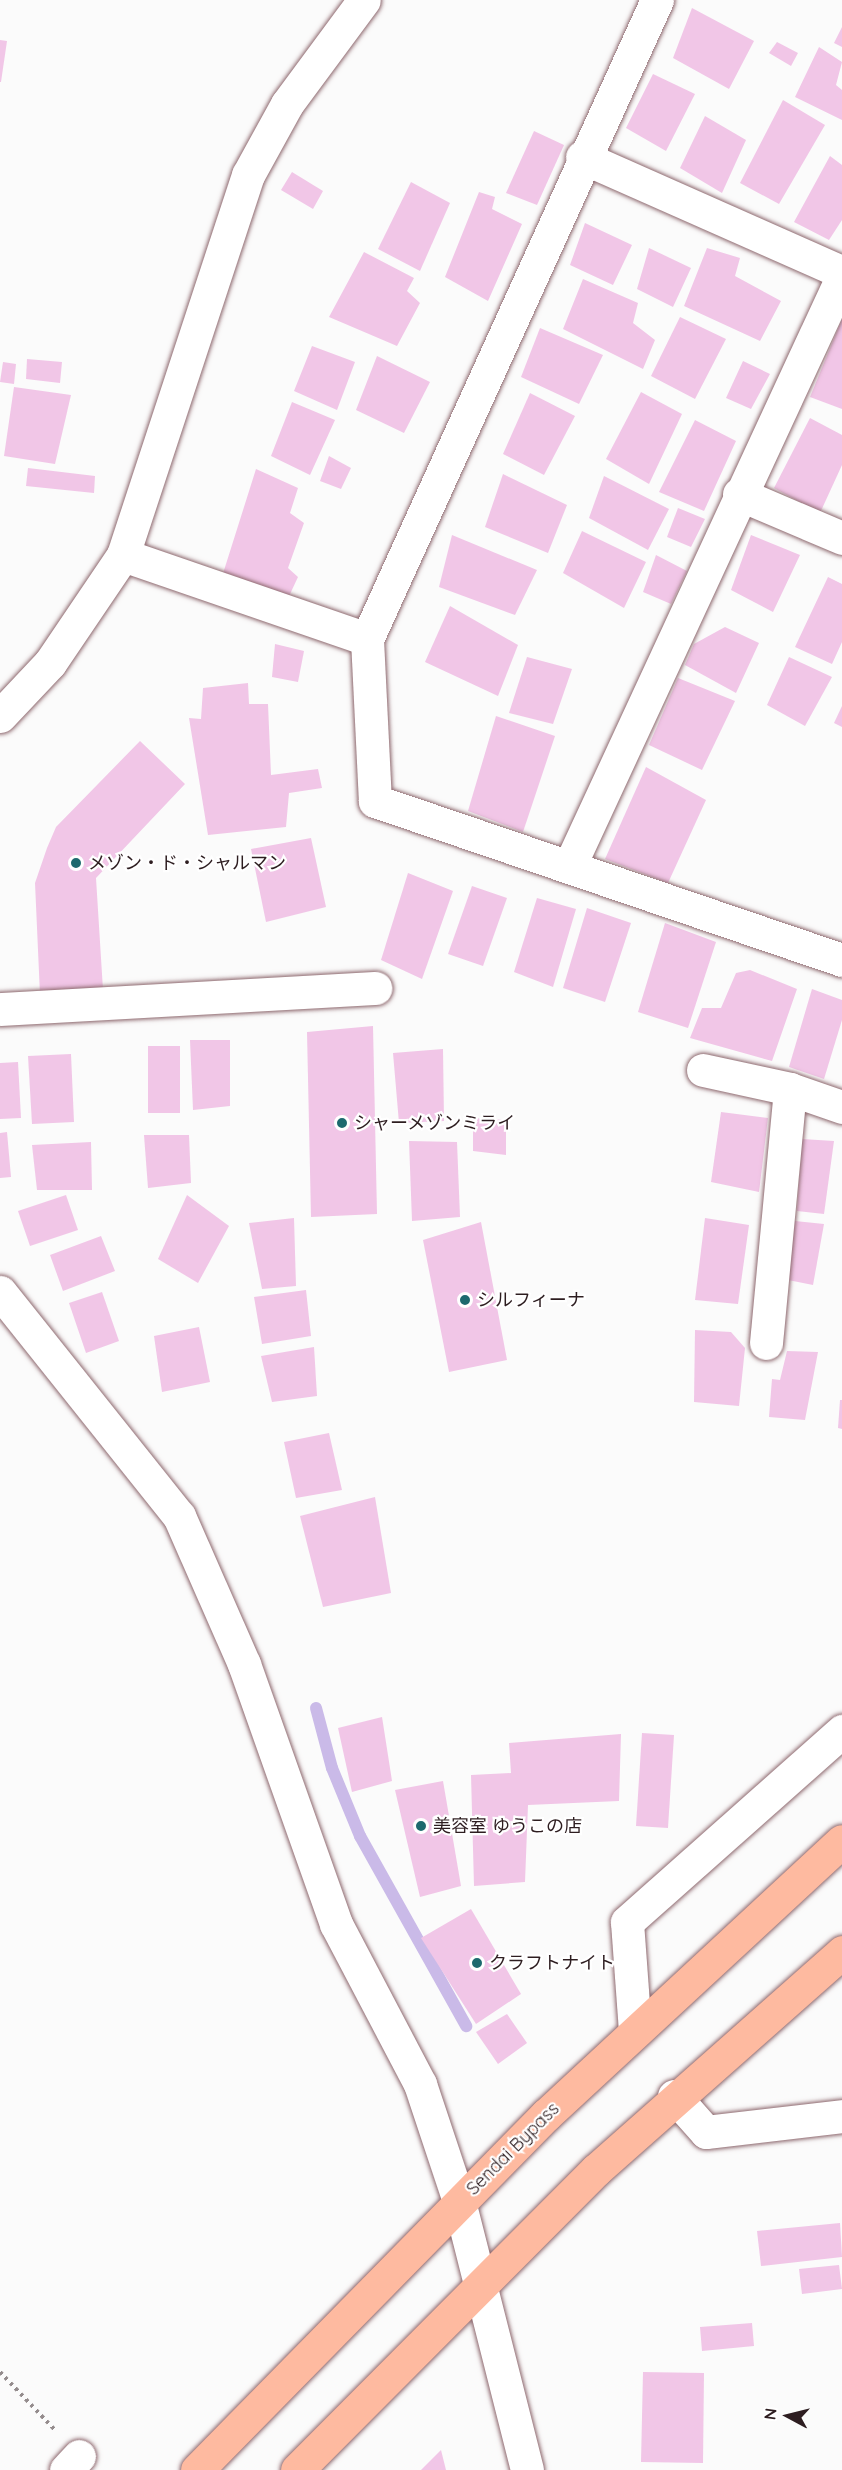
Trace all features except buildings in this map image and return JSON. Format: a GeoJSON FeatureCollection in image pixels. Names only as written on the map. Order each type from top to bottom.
{"type":"FeatureCollection","features":[{"type":"Feature","properties":{"kind":"highway","name":"Sendai Bypass"},"geometry":{"type":"LineString","coordinates":[[197,2470],[459,2202],[635,2031],[842,1841]]}},
{"type":"Feature","properties":{"kind":"highway"},"geometry":{"type":"LineString","coordinates":[[297,2470],[674,2097],[842,1952]]}},
{"type":"Feature","properties":{"kind":"street"},"geometry":{"type":"LineString","coordinates":[[0,716],[50,663],[123,555],[248,175],[286,104],[364,0]]}},
{"type":"Feature","properties":{"kind":"street"},"geometry":{"type":"LineString","coordinates":[[657,0],[582,157],[367,639],[375,801],[842,960]]}},
{"type":"Feature","properties":{"kind":"street"},"geometry":{"type":"LineString","coordinates":[[582,157],[842,272]]}},
{"type":"Feature","properties":{"kind":"street"},"geometry":{"type":"LineString","coordinates":[[569,867],[739,494],[842,277]]}},
{"type":"Feature","properties":{"kind":"street"},"geometry":{"type":"LineString","coordinates":[[739,494],[842,538]]}},
{"type":"Feature","properties":{"kind":"street"},"geometry":{"type":"LineString","coordinates":[[123,555],[367,639]]}},
{"type":"Feature","properties":{"kind":"street"},"geometry":{"type":"LineString","coordinates":[[0,1009],[375,988]]}},
{"type":"Feature","properties":{"kind":"street"},"geometry":{"type":"LineString","coordinates":[[703,1070],[790,1089],[842,1107]]}},
{"type":"Feature","properties":{"kind":"street"},"geometry":{"type":"LineString","coordinates":[[766,1343],[783,1309],[790,1089]]}},
{"type":"Feature","properties":{"kind":"street"},"geometry":{"type":"LineString","coordinates":[[0,1292],[179,1516],[244,1664],[336,1924],[420,2084],[459,2202],[527,2470]]}},
{"type":"Feature","properties":{"kind":"street"},"geometry":{"type":"LineString","coordinates":[[635,2031],[627,1922],[842,1731]]}},
{"type":"Feature","properties":{"kind":"street"},"geometry":{"type":"LineString","coordinates":[[674,2097],[706,2132],[842,2116]]}},
{"type":"Feature","properties":{"kind":"path"},"geometry":{"type":"LineString","coordinates":[[0,2372],[72,2463]]}},
{"type":"Feature","properties":{"kind":"waterway"},"geometry":{"type":"LineString","coordinates":[[316,1708],[332,1768],[360,1836],[466,2026]]}},
{"type":"Feature","properties":{"kind":"place","name":"メゾン・ド・シャルマン"},"geometry":{"type":"Point","coordinates":[76,863]}},
{"type":"Feature","properties":{"kind":"place","name":"シャーメゾンミライ"},"geometry":{"type":"Point","coordinates":[342,1123]}},
{"type":"Feature","properties":{"kind":"place","name":"シルフィーナ"},"geometry":{"type":"Point","coordinates":[465,1300]}},
{"type":"Feature","properties":{"kind":"place","name":"美容室 ゆうこの店"},"geometry":{"type":"Point","coordinates":[421,1826]}},
{"type":"Feature","properties":{"kind":"place","name":"クラフトナイト"},"geometry":{"type":"Point","coordinates":[477,1963]}}]}
